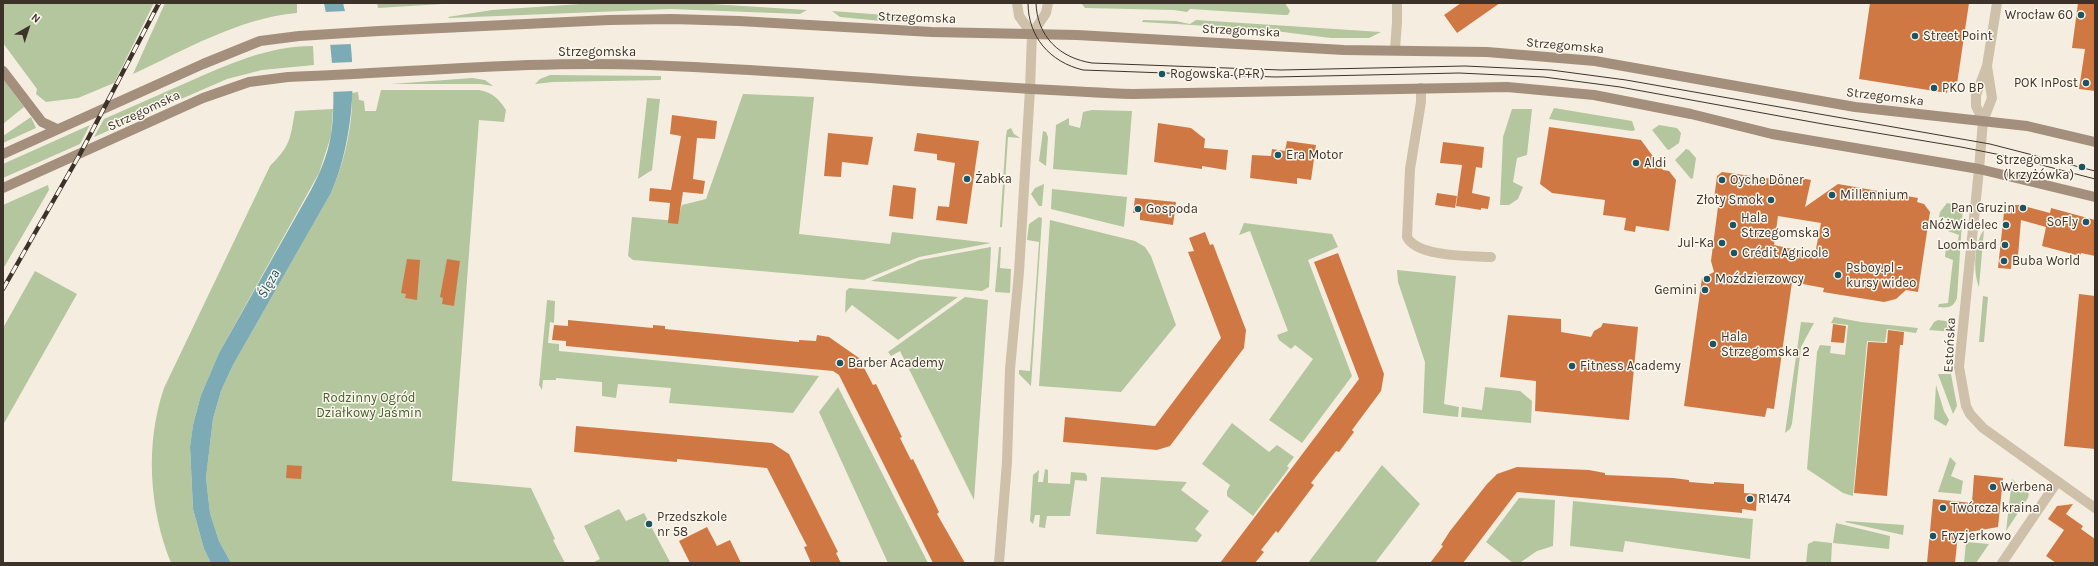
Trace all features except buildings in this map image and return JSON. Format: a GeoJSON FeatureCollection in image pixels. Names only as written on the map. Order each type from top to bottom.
{"type":"FeatureCollection","features":[{"type":"Feature","properties":{"kind":"main road","name":"Strzegomska"},"geometry":{"type":"LineString","coordinates":[[3,154],[203,64],[260,41],[299,36],[379,31],[672,19],[738,21],[932,32],[1077,35],[1344,50],[1395,49],[1487,52],[1595,61],[1855,107],[2030,126],[2095,142]]}},
{"type":"Feature","properties":{"kind":"main road","name":"Strzegomska"},"geometry":{"type":"LineString","coordinates":[[3,188],[203,98],[249,82],[302,76],[552,64],[649,65],[1133,94],[1508,87],[1594,96],[1691,114],[1772,134],[1979,169],[2095,198]]}},
{"type":"Feature","properties":{"kind":"main road"},"geometry":{"type":"LineString","coordinates":[[3,71],[42,122],[57,129]]}},
{"type":"Feature","properties":{"kind":"street"},"geometry":{"type":"LineString","coordinates":[[1017,3],[1019,16],[1032,34]]}},
{"type":"Feature","properties":{"kind":"street"},"geometry":{"type":"LineString","coordinates":[[999,563],[1007,462],[1010,369],[1025,172],[1032,34],[1046,12],[1048,3]]}},
{"type":"Feature","properties":{"kind":"street"},"geometry":{"type":"LineString","coordinates":[[1395,49],[1397,3]]}},
{"type":"Feature","properties":{"kind":"street"},"geometry":{"type":"LineString","coordinates":[[1983,121],[1976,106],[1976,94],[1987,66],[1997,3]]}},
{"type":"Feature","properties":{"kind":"street"},"geometry":{"type":"LineString","coordinates":[[1983,121],[1992,98],[1987,66]]}},
{"type":"Feature","properties":{"kind":"street"},"geometry":{"type":"LineString","coordinates":[[1421,88],[1421,102],[1410,169],[1407,237],[1410,244],[1422,250],[1491,257]]}},
{"type":"Feature","properties":{"kind":"street","name":"Estońska"},"geometry":{"type":"LineString","coordinates":[[1983,121],[1959,367],[1964,398],[1970,414],[1983,428],[2095,508]]}},
{"type":"Feature","properties":{"kind":"street"},"geometry":{"type":"LineString","coordinates":[[2002,563],[2057,482]]}},
{"type":"Feature","properties":{"kind":"green space"},"geometry":{"type":"Polygon","coordinates":[[[3,3],[154,3],[114,83],[78,98],[46,102],[36,94],[37,89],[3,43],[3,3]]]}},
{"type":"Feature","properties":{"kind":"green space"},"geometry":{"type":"Polygon","coordinates":[[[165,3],[297,3],[297,13],[275,16],[233,28],[192,45],[133,74],[165,3]]]}},
{"type":"Feature","properties":{"kind":"green space"},"geometry":{"type":"Polygon","coordinates":[[[377,3],[459,3],[378,8],[377,3]]]}},
{"type":"Feature","properties":{"kind":"green space"},"geometry":{"type":"Polygon","coordinates":[[[595,3],[696,3],[807,10],[800,14],[671,9],[448,17],[492,10],[595,3]]]}},
{"type":"Feature","properties":{"kind":"green space"},"geometry":{"type":"Polygon","coordinates":[[[1081,3],[1285,3],[1290,11],[1288,15],[1190,9],[1187,12],[1174,10],[1085,8],[1081,3]]]}},
{"type":"Feature","properties":{"kind":"green space"},"geometry":{"type":"Polygon","coordinates":[[[832,11],[885,15],[908,14],[909,19],[892,22],[840,17],[832,11]]]}},
{"type":"Feature","properties":{"kind":"green space"},"geometry":{"type":"Polygon","coordinates":[[[1143,20],[1176,21],[1190,24],[1196,20],[1381,32],[1369,38],[1331,38],[1259,29],[1142,22],[1143,20]]]}},
{"type":"Feature","properties":{"kind":"green space"},"geometry":{"type":"Polygon","coordinates":[[[313,46],[314,65],[262,70],[227,79],[94,137],[104,119],[218,69],[249,57],[280,49],[313,46]]]}},
{"type":"Feature","properties":{"kind":"green space"},"geometry":{"type":"Polygon","coordinates":[[[550,75],[661,76],[661,80],[553,82],[535,84],[540,79],[550,75]]]}},
{"type":"Feature","properties":{"kind":"green space"},"geometry":{"type":"Polygon","coordinates":[[[472,78],[485,80],[493,86],[480,84],[391,84],[472,78]]]}},
{"type":"Feature","properties":{"kind":"green space"},"geometry":{"type":"Polygon","coordinates":[[[3,79],[24,107],[3,124],[3,79]]]}},
{"type":"Feature","properties":{"kind":"green space","name":"Rodzinny Ogród Działkowy Jaśmin"},"geometry":{"type":"Polygon","coordinates":[[[381,90],[479,90],[488,92],[495,97],[506,110],[504,122],[479,120],[452,481],[531,488],[555,539],[553,540],[565,563],[231,563],[219,541],[210,513],[206,478],[213,419],[221,391],[233,365],[331,193],[347,144],[351,118],[352,93],[358,92],[359,100],[364,101],[365,111],[376,111],[381,90]]]}},
{"type":"Feature","properties":{"kind":"green space"},"geometry":{"type":"Polygon","coordinates":[[[743,94],[814,97],[799,234],[890,244],[892,232],[991,243],[919,257],[864,280],[633,260],[628,256],[632,217],[677,221],[682,205],[706,199],[743,94]]]}},
{"type":"Feature","properties":{"kind":"green space"},"geometry":{"type":"Polygon","coordinates":[[[647,98],[660,99],[652,170],[638,179],[647,98]]]}},
{"type":"Feature","properties":{"kind":"green space"},"geometry":{"type":"Polygon","coordinates":[[[1554,108],[1632,121],[1635,130],[1632,131],[1549,119],[1554,108]]]}},
{"type":"Feature","properties":{"kind":"green space"},"geometry":{"type":"Polygon","coordinates":[[[333,109],[331,136],[319,173],[219,353],[201,395],[193,425],[190,448],[193,509],[204,549],[211,563],[171,563],[158,520],[152,476],[154,431],[164,388],[270,166],[286,147],[292,128],[295,111],[333,109]]]}},
{"type":"Feature","properties":{"kind":"green space"},"geometry":{"type":"Polygon","coordinates":[[[1512,109],[1532,109],[1527,155],[1517,158],[1513,182],[1523,187],[1518,199],[1509,205],[1500,205],[1503,137],[1512,109]]]}},
{"type":"Feature","properties":{"kind":"green space"},"geometry":{"type":"Polygon","coordinates":[[[1092,110],[1132,111],[1127,175],[1053,169],[1056,125],[1069,118],[1069,125],[1080,128],[1083,112],[1092,110]]]}},
{"type":"Feature","properties":{"kind":"green space"},"geometry":{"type":"Polygon","coordinates":[[[31,117],[36,128],[3,143],[3,136],[31,117]]]}},
{"type":"Feature","properties":{"kind":"green space"},"geometry":{"type":"Polygon","coordinates":[[[90,125],[80,144],[3,178],[3,164],[90,125]]]}},
{"type":"Feature","properties":{"kind":"green space"},"geometry":{"type":"Polygon","coordinates":[[[1659,125],[1677,128],[1681,133],[1679,143],[1669,150],[1652,130],[1659,125]]]}},
{"type":"Feature","properties":{"kind":"green space"},"geometry":{"type":"Polygon","coordinates":[[[1011,128],[1014,134],[1020,138],[1008,137],[1002,227],[1000,227],[1006,136],[1007,130],[1011,128]]]}},
{"type":"Feature","properties":{"kind":"green space"},"geometry":{"type":"Polygon","coordinates":[[[1043,131],[1046,132],[1048,137],[1046,166],[1039,161],[1043,131]]]}},
{"type":"Feature","properties":{"kind":"green space"},"geometry":{"type":"Polygon","coordinates":[[[1686,149],[1689,150],[1696,158],[1693,178],[1691,179],[1675,160],[1686,149]]]}},
{"type":"Feature","properties":{"kind":"green space"},"geometry":{"type":"Polygon","coordinates":[[[1044,184],[1042,206],[1039,206],[1031,194],[1035,188],[1044,184]]]}},
{"type":"Feature","properties":{"kind":"green space"},"geometry":{"type":"Polygon","coordinates":[[[48,185],[49,190],[3,269],[3,205],[48,185]]]}},
{"type":"Feature","properties":{"kind":"green space"},"geometry":{"type":"Polygon","coordinates":[[[1052,189],[1127,197],[1124,227],[1051,209],[1052,189]]]}},
{"type":"Feature","properties":{"kind":"green space"},"geometry":{"type":"Polygon","coordinates":[[[1947,203],[1963,206],[1957,298],[1952,306],[1938,307],[1939,304],[1948,303],[1953,260],[1945,257],[1946,247],[1956,248],[1959,235],[1948,231],[1950,219],[1939,217],[1940,212],[1947,203]]]}},
{"type":"Feature","properties":{"kind":"green space"},"geometry":{"type":"Polygon","coordinates":[[[1039,217],[1042,218],[1031,386],[1019,374],[1019,370],[1030,371],[1039,242],[1027,240],[1029,224],[1039,217]]]}},
{"type":"Feature","properties":{"kind":"green space"},"geometry":{"type":"Polygon","coordinates":[[[1050,220],[1135,241],[1145,247],[1151,256],[1176,325],[1121,392],[1039,386],[1050,220]]]}},
{"type":"Feature","properties":{"kind":"green space"},"geometry":{"type":"Polygon","coordinates":[[[1244,223],[1332,234],[1338,247],[1308,260],[1352,376],[1302,443],[1269,420],[1313,359],[1295,345],[1291,349],[1279,340],[1277,335],[1288,331],[1250,231],[1239,235],[1244,223]]]}},
{"type":"Feature","properties":{"kind":"green space"},"geometry":{"type":"Polygon","coordinates":[[[1984,230],[1979,287],[1975,266],[1976,249],[1984,230]]]}},
{"type":"Feature","properties":{"kind":"green space"},"geometry":{"type":"Polygon","coordinates":[[[991,247],[989,287],[982,291],[871,281],[920,260],[991,247]]]}},
{"type":"Feature","properties":{"kind":"green space"},"geometry":{"type":"Polygon","coordinates":[[[999,247],[1001,247],[1000,268],[1011,269],[1010,293],[995,292],[999,247]]]}},
{"type":"Feature","properties":{"kind":"green space"},"geometry":{"type":"Polygon","coordinates":[[[1397,270],[1456,276],[1444,404],[1459,407],[1458,417],[1423,413],[1425,362],[1398,282],[1397,270]]]}},
{"type":"Feature","properties":{"kind":"green space"},"geometry":{"type":"Polygon","coordinates":[[[35,271],[77,294],[3,425],[3,328],[35,271]]]}},
{"type":"Feature","properties":{"kind":"green space"},"geometry":{"type":"Polygon","coordinates":[[[849,288],[958,297],[898,340],[852,305],[845,313],[846,291],[849,288]]]}},
{"type":"Feature","properties":{"kind":"green space"},"geometry":{"type":"Polygon","coordinates":[[[1983,296],[1988,297],[1984,342],[1979,342],[1983,296]]]}},
{"type":"Feature","properties":{"kind":"green space"},"geometry":{"type":"Polygon","coordinates":[[[965,297],[988,300],[974,500],[900,351],[891,356],[888,352],[965,297]]]}},
{"type":"Feature","properties":{"kind":"green space"},"geometry":{"type":"Polygon","coordinates":[[[547,300],[555,301],[554,323],[550,322],[548,343],[559,344],[559,351],[819,376],[793,413],[669,403],[671,388],[618,384],[616,398],[602,396],[602,382],[556,378],[556,380],[543,380],[542,390],[539,385],[547,300]]]}},
{"type":"Feature","properties":{"kind":"green space"},"geometry":{"type":"Polygon","coordinates":[[[1834,317],[1861,322],[1918,328],[1916,333],[1887,329],[1885,342],[1867,341],[1853,496],[1843,493],[1807,469],[1817,352],[1820,345],[1831,346],[1830,353],[1845,355],[1848,325],[1831,323],[1834,317]]]}},
{"type":"Feature","properties":{"kind":"green space"},"geometry":{"type":"Polygon","coordinates":[[[1938,320],[1946,321],[1954,332],[1929,330],[1934,322],[1938,320]]]}},
{"type":"Feature","properties":{"kind":"green space"},"geometry":{"type":"Polygon","coordinates":[[[1801,322],[1814,323],[1801,347],[1792,424],[1790,429],[1785,433],[1801,322]]]}},
{"type":"Feature","properties":{"kind":"green space"},"geometry":{"type":"Polygon","coordinates":[[[1938,374],[1951,374],[1957,406],[1953,414],[1938,374]]]}},
{"type":"Feature","properties":{"kind":"green space"},"geometry":{"type":"Polygon","coordinates":[[[1936,385],[1944,411],[1949,420],[1946,426],[1934,419],[1936,385]]]}},
{"type":"Feature","properties":{"kind":"green space"},"geometry":{"type":"Polygon","coordinates":[[[838,387],[928,563],[888,563],[819,412],[838,387]]]}},
{"type":"Feature","properties":{"kind":"green space"},"geometry":{"type":"Polygon","coordinates":[[[1485,387],[1520,391],[1532,401],[1531,423],[1461,417],[1462,407],[1482,410],[1485,387]]]}},
{"type":"Feature","properties":{"kind":"green space"},"geometry":{"type":"Polygon","coordinates":[[[1232,423],[1269,452],[1277,445],[1294,457],[1287,466],[1289,468],[1253,516],[1227,496],[1227,491],[1230,485],[1202,464],[1232,423]]]}},
{"type":"Feature","properties":{"kind":"green space"},"geometry":{"type":"Polygon","coordinates":[[[1950,457],[1956,463],[1951,476],[1963,481],[1961,494],[1938,492],[1950,457]]]}},
{"type":"Feature","properties":{"kind":"green space"},"geometry":{"type":"Polygon","coordinates":[[[1382,465],[1420,504],[1375,563],[1308,563],[1382,465]]]}},
{"type":"Feature","properties":{"kind":"green space"},"geometry":{"type":"Polygon","coordinates":[[[1045,469],[1048,470],[1048,483],[1070,484],[1071,472],[1085,473],[1087,476],[1087,481],[1075,480],[1070,516],[1047,516],[1045,528],[1039,527],[1040,515],[1035,515],[1033,524],[1030,521],[1033,475],[1039,470],[1038,482],[1043,482],[1045,469]]]}},
{"type":"Feature","properties":{"kind":"green space"},"geometry":{"type":"Polygon","coordinates":[[[1101,477],[1187,482],[1181,490],[1209,511],[1195,529],[1202,535],[1197,542],[1096,534],[1101,477]]]}},
{"type":"Feature","properties":{"kind":"green space"},"geometry":{"type":"Polygon","coordinates":[[[2012,479],[2029,494],[2028,498],[2006,531],[2012,479]]]}},
{"type":"Feature","properties":{"kind":"green space"},"geometry":{"type":"Polygon","coordinates":[[[1519,498],[1555,500],[1553,546],[1537,551],[1521,562],[1513,563],[1486,542],[1519,498]]]}},
{"type":"Feature","properties":{"kind":"green space"},"geometry":{"type":"Polygon","coordinates":[[[1573,501],[1753,519],[1750,559],[1625,541],[1623,552],[1570,546],[1573,501]]]}},
{"type":"Feature","properties":{"kind":"green space"},"geometry":{"type":"Polygon","coordinates":[[[619,509],[626,521],[644,513],[670,562],[592,563],[600,559],[584,526],[619,509]]]}},
{"type":"Feature","properties":{"kind":"green space"},"geometry":{"type":"Polygon","coordinates":[[[1845,522],[1904,525],[1903,535],[1845,522]]]}},
{"type":"Feature","properties":{"kind":"green space"},"geometry":{"type":"Polygon","coordinates":[[[1836,523],[1890,536],[1889,549],[1833,543],[1836,523]]]}},
{"type":"Feature","properties":{"kind":"green space"},"geometry":{"type":"Polygon","coordinates":[[[1814,541],[1832,543],[1831,563],[1806,563],[1808,544],[1814,541]]]}},
{"type":"Feature","properties":{"kind":"green space"},"geometry":{"type":"Polygon","coordinates":[[[1966,542],[1989,544],[1976,563],[1964,563],[1966,542]]]}},
{"type":"Feature","properties":{"kind":"water","name":"Ślęza"},"geometry":{"type":"Polygon","coordinates":[[[324,3],[343,3],[348,26],[353,74],[350,124],[339,171],[331,193],[233,365],[221,391],[213,419],[206,478],[210,513],[219,541],[231,563],[211,563],[204,549],[193,509],[190,447],[193,425],[201,395],[219,353],[311,190],[326,156],[333,121],[333,87],[331,51],[324,3]]]}},
{"type":"Feature","properties":{"kind":"pier"},"geometry":{"type":"Polygon","coordinates":[[[347,11],[351,44],[327,45],[324,12],[347,11]]]}},
{"type":"Feature","properties":{"kind":"pier"},"geometry":{"type":"Polygon","coordinates":[[[353,62],[354,91],[330,92],[329,63],[353,62]]]}},
{"type":"Feature","properties":{"kind":"tram line"},"geometry":{"type":"LineString","coordinates":[[1028,3],[1032,27],[1043,46],[1060,61],[1083,70],[1275,77],[1459,73],[1544,77],[1620,87],[1823,124],[1961,147],[2011,157],[2095,179]]}},
{"type":"Feature","properties":{"kind":"tram line"},"geometry":{"type":"LineString","coordinates":[[1036,3],[1037,15],[1041,26],[1052,44],[1060,51],[1070,56],[1092,63],[1281,70],[1465,66],[1551,70],[1626,80],[1990,144],[2095,171]]}},
{"type":"Feature","properties":{"kind":"railway"},"geometry":{"type":"LineString","coordinates":[[3,289],[80,154],[159,3]]}},
{"type":"Feature","properties":{"kind":"place","name":"Wrocław 60"},"geometry":{"type":"Point","coordinates":[2081,15]}},
{"type":"Feature","properties":{"kind":"place","name":"Street Point"},"geometry":{"type":"Point","coordinates":[1915,36]}},
{"type":"Feature","properties":{"kind":"place","name":"Rogowska (P+R)"},"geometry":{"type":"Point","coordinates":[1162,74]}},
{"type":"Feature","properties":{"kind":"place","name":"POK InPost"},"geometry":{"type":"Point","coordinates":[2086,83]}},
{"type":"Feature","properties":{"kind":"place","name":"PKO BP"},"geometry":{"type":"Point","coordinates":[1934,88]}},
{"type":"Feature","properties":{"kind":"place","name":"Era Motor"},"geometry":{"type":"Point","coordinates":[1278,155]}},
{"type":"Feature","properties":{"kind":"place","name":"Aldi"},"geometry":{"type":"Point","coordinates":[1636,163]}},
{"type":"Feature","properties":{"kind":"place","name":"Strzegomska (krzyżówka)"},"geometry":{"type":"Point","coordinates":[2082,167]}},
{"type":"Feature","properties":{"kind":"place","name":"Żabka"},"geometry":{"type":"Point","coordinates":[967,179]}},
{"type":"Feature","properties":{"kind":"place","name":"Oyche Döner"},"geometry":{"type":"Point","coordinates":[1722,180]}},
{"type":"Feature","properties":{"kind":"place","name":"Millennium"},"geometry":{"type":"Point","coordinates":[1832,195]}},
{"type":"Feature","properties":{"kind":"place","name":"Złoty Smok"},"geometry":{"type":"Point","coordinates":[1771,200]}},
{"type":"Feature","properties":{"kind":"place","name":"Pan Gruzin"},"geometry":{"type":"Point","coordinates":[2023,208]}},
{"type":"Feature","properties":{"kind":"place","name":"Gospoda"},"geometry":{"type":"Point","coordinates":[1138,209]}},
{"type":"Feature","properties":{"kind":"place","name":"SoFly"},"geometry":{"type":"Point","coordinates":[2086,222]}},
{"type":"Feature","properties":{"kind":"place","name":"Hala Strzegomska 3"},"geometry":{"type":"Point","coordinates":[1733,225]}},
{"type":"Feature","properties":{"kind":"place","name":"aNóżWidelec"},"geometry":{"type":"Point","coordinates":[2006,225]}},
{"type":"Feature","properties":{"kind":"place","name":"Jul-Ka"},"geometry":{"type":"Point","coordinates":[1722,243]}},
{"type":"Feature","properties":{"kind":"place","name":"Loombard"},"geometry":{"type":"Point","coordinates":[2005,245]}},
{"type":"Feature","properties":{"kind":"place","name":"Crédit Agricole"},"geometry":{"type":"Point","coordinates":[1734,253]}},
{"type":"Feature","properties":{"kind":"place","name":"Buba World"},"geometry":{"type":"Point","coordinates":[2004,261]}},
{"type":"Feature","properties":{"kind":"place","name":"Psboy.pl - kursy wideo"},"geometry":{"type":"Point","coordinates":[1838,275]}},
{"type":"Feature","properties":{"kind":"place","name":"Moździerzowcy"},"geometry":{"type":"Point","coordinates":[1707,279]}},
{"type":"Feature","properties":{"kind":"place","name":"Gemini"},"geometry":{"type":"Point","coordinates":[1705,290]}},
{"type":"Feature","properties":{"kind":"place","name":"Hala Strzegomska 2"},"geometry":{"type":"Point","coordinates":[1713,344]}},
{"type":"Feature","properties":{"kind":"place","name":"Barber Academy"},"geometry":{"type":"Point","coordinates":[840,363]}},
{"type":"Feature","properties":{"kind":"place","name":"Fitness Academy"},"geometry":{"type":"Point","coordinates":[1572,366]}},
{"type":"Feature","properties":{"kind":"place","name":"Werbena"},"geometry":{"type":"Point","coordinates":[1993,487]}},
{"type":"Feature","properties":{"kind":"place","name":"R1474"},"geometry":{"type":"Point","coordinates":[1750,499]}},
{"type":"Feature","properties":{"kind":"place","name":"Twórcza kraina"},"geometry":{"type":"Point","coordinates":[1943,508]}},
{"type":"Feature","properties":{"kind":"place","name":"Przedszkole nr 58"},"geometry":{"type":"Point","coordinates":[649,524]}},
{"type":"Feature","properties":{"kind":"place","name":"Fryzjerkowo"},"geometry":{"type":"Point","coordinates":[1933,536]}}]}
